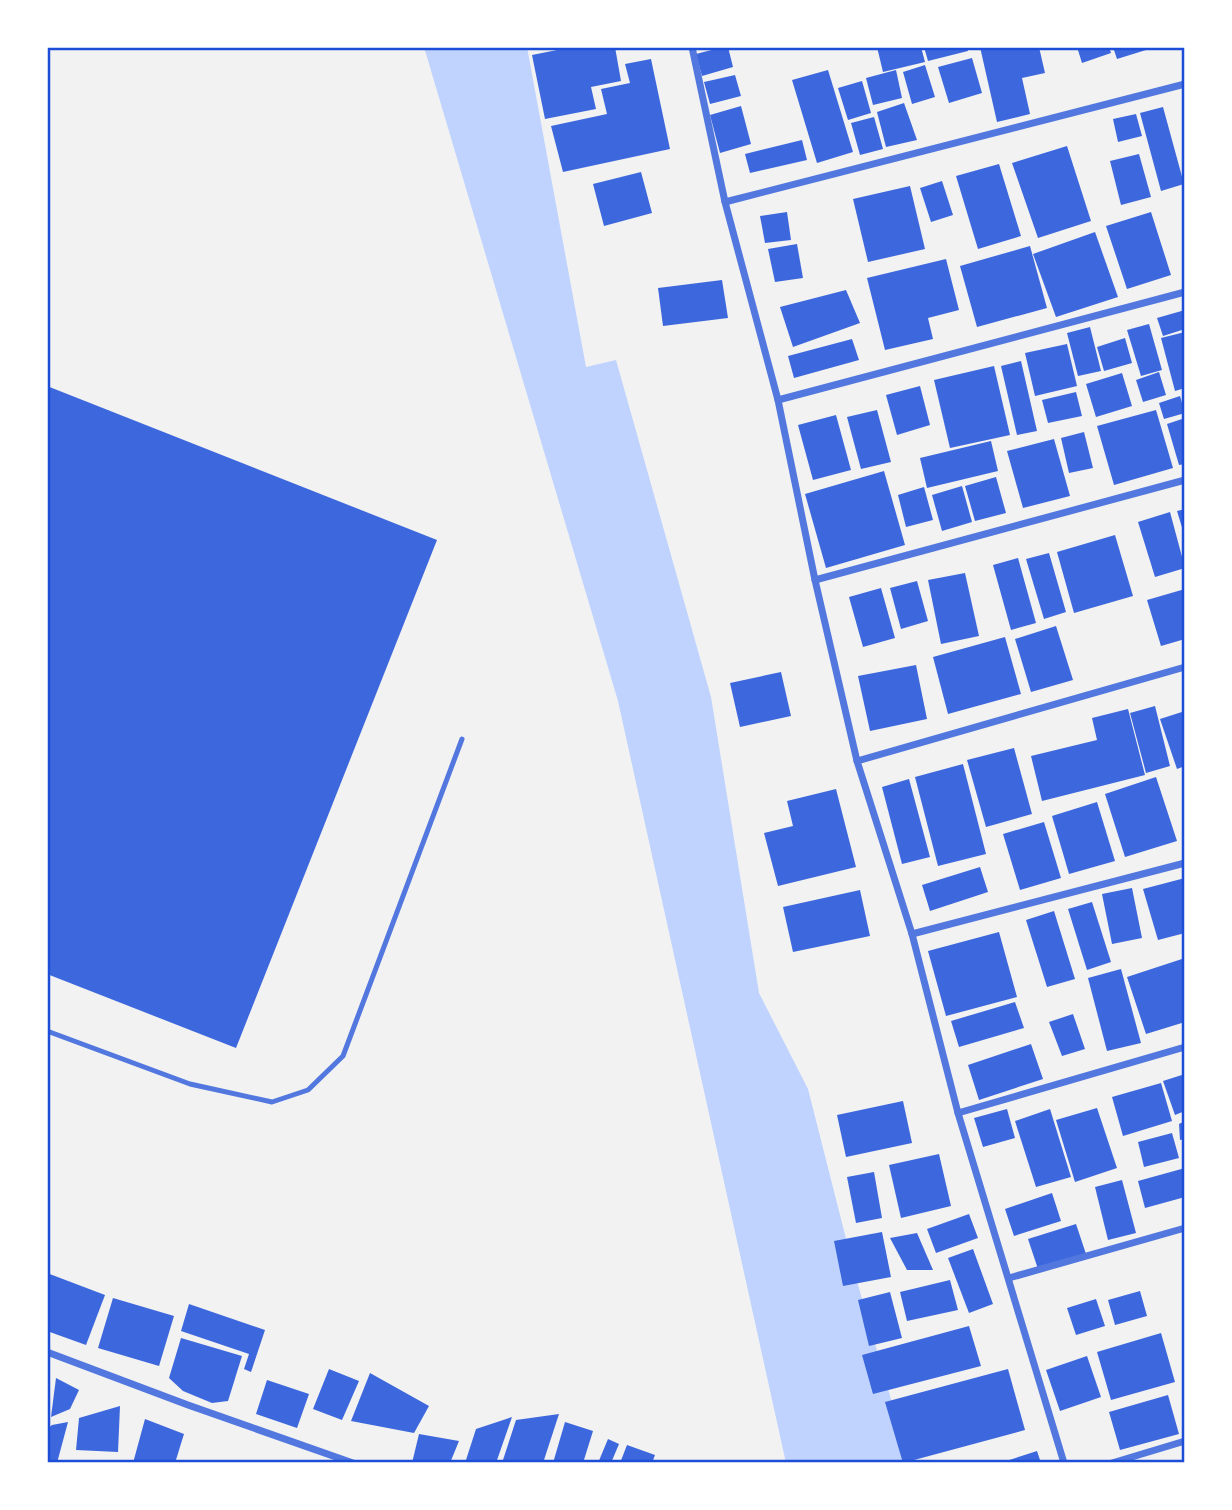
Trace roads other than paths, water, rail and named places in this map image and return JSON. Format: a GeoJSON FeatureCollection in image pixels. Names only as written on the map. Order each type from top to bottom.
{"type":"FeatureCollection","features":[{"type":"Feature","properties":{"kind":"street"},"geometry":{"type":"LineString","coordinates":[[692,47],[725,202],[778,400],[815,580],[857,761],[912,934],[958,1113],[1064,1463]]}},
{"type":"Feature","properties":{"kind":"street"},"geometry":{"type":"LineString","coordinates":[[725,202],[1185,84]]}},
{"type":"Feature","properties":{"kind":"street"},"geometry":{"type":"LineString","coordinates":[[778,400],[1185,292]]}},
{"type":"Feature","properties":{"kind":"street"},"geometry":{"type":"LineString","coordinates":[[815,580],[1185,480]]}},
{"type":"Feature","properties":{"kind":"street"},"geometry":{"type":"LineString","coordinates":[[857,761],[1185,667]]}},
{"type":"Feature","properties":{"kind":"street"},"geometry":{"type":"LineString","coordinates":[[912,934],[1185,863]]}},
{"type":"Feature","properties":{"kind":"street"},"geometry":{"type":"LineString","coordinates":[[958,1113],[1185,1047]]}},
{"type":"Feature","properties":{"kind":"street"},"geometry":{"type":"LineString","coordinates":[[1009,1278],[1185,1228]]}},
{"type":"Feature","properties":{"kind":"street"},"geometry":{"type":"LineString","coordinates":[[47,1352],[353,1463]]}},
{"type":"Feature","properties":{"kind":"street"},"geometry":{"type":"LineString","coordinates":[[1112,1463],[1185,1441]]}},
{"type":"Feature","properties":{"kind":"lane"},"geometry":{"type":"LineString","coordinates":[[47,1031],[190,1084],[272,1102],[307,1090],[343,1056],[462,739]]}},
{"type":"Feature","properties":{"kind":"water"},"geometry":{"type":"Polygon","coordinates":[[[424,47],[527,47],[586,367],[616,360],[711,697],[759,993],[808,1089],[907,1463],[786,1463],[618,701],[424,47]]]}}]}
